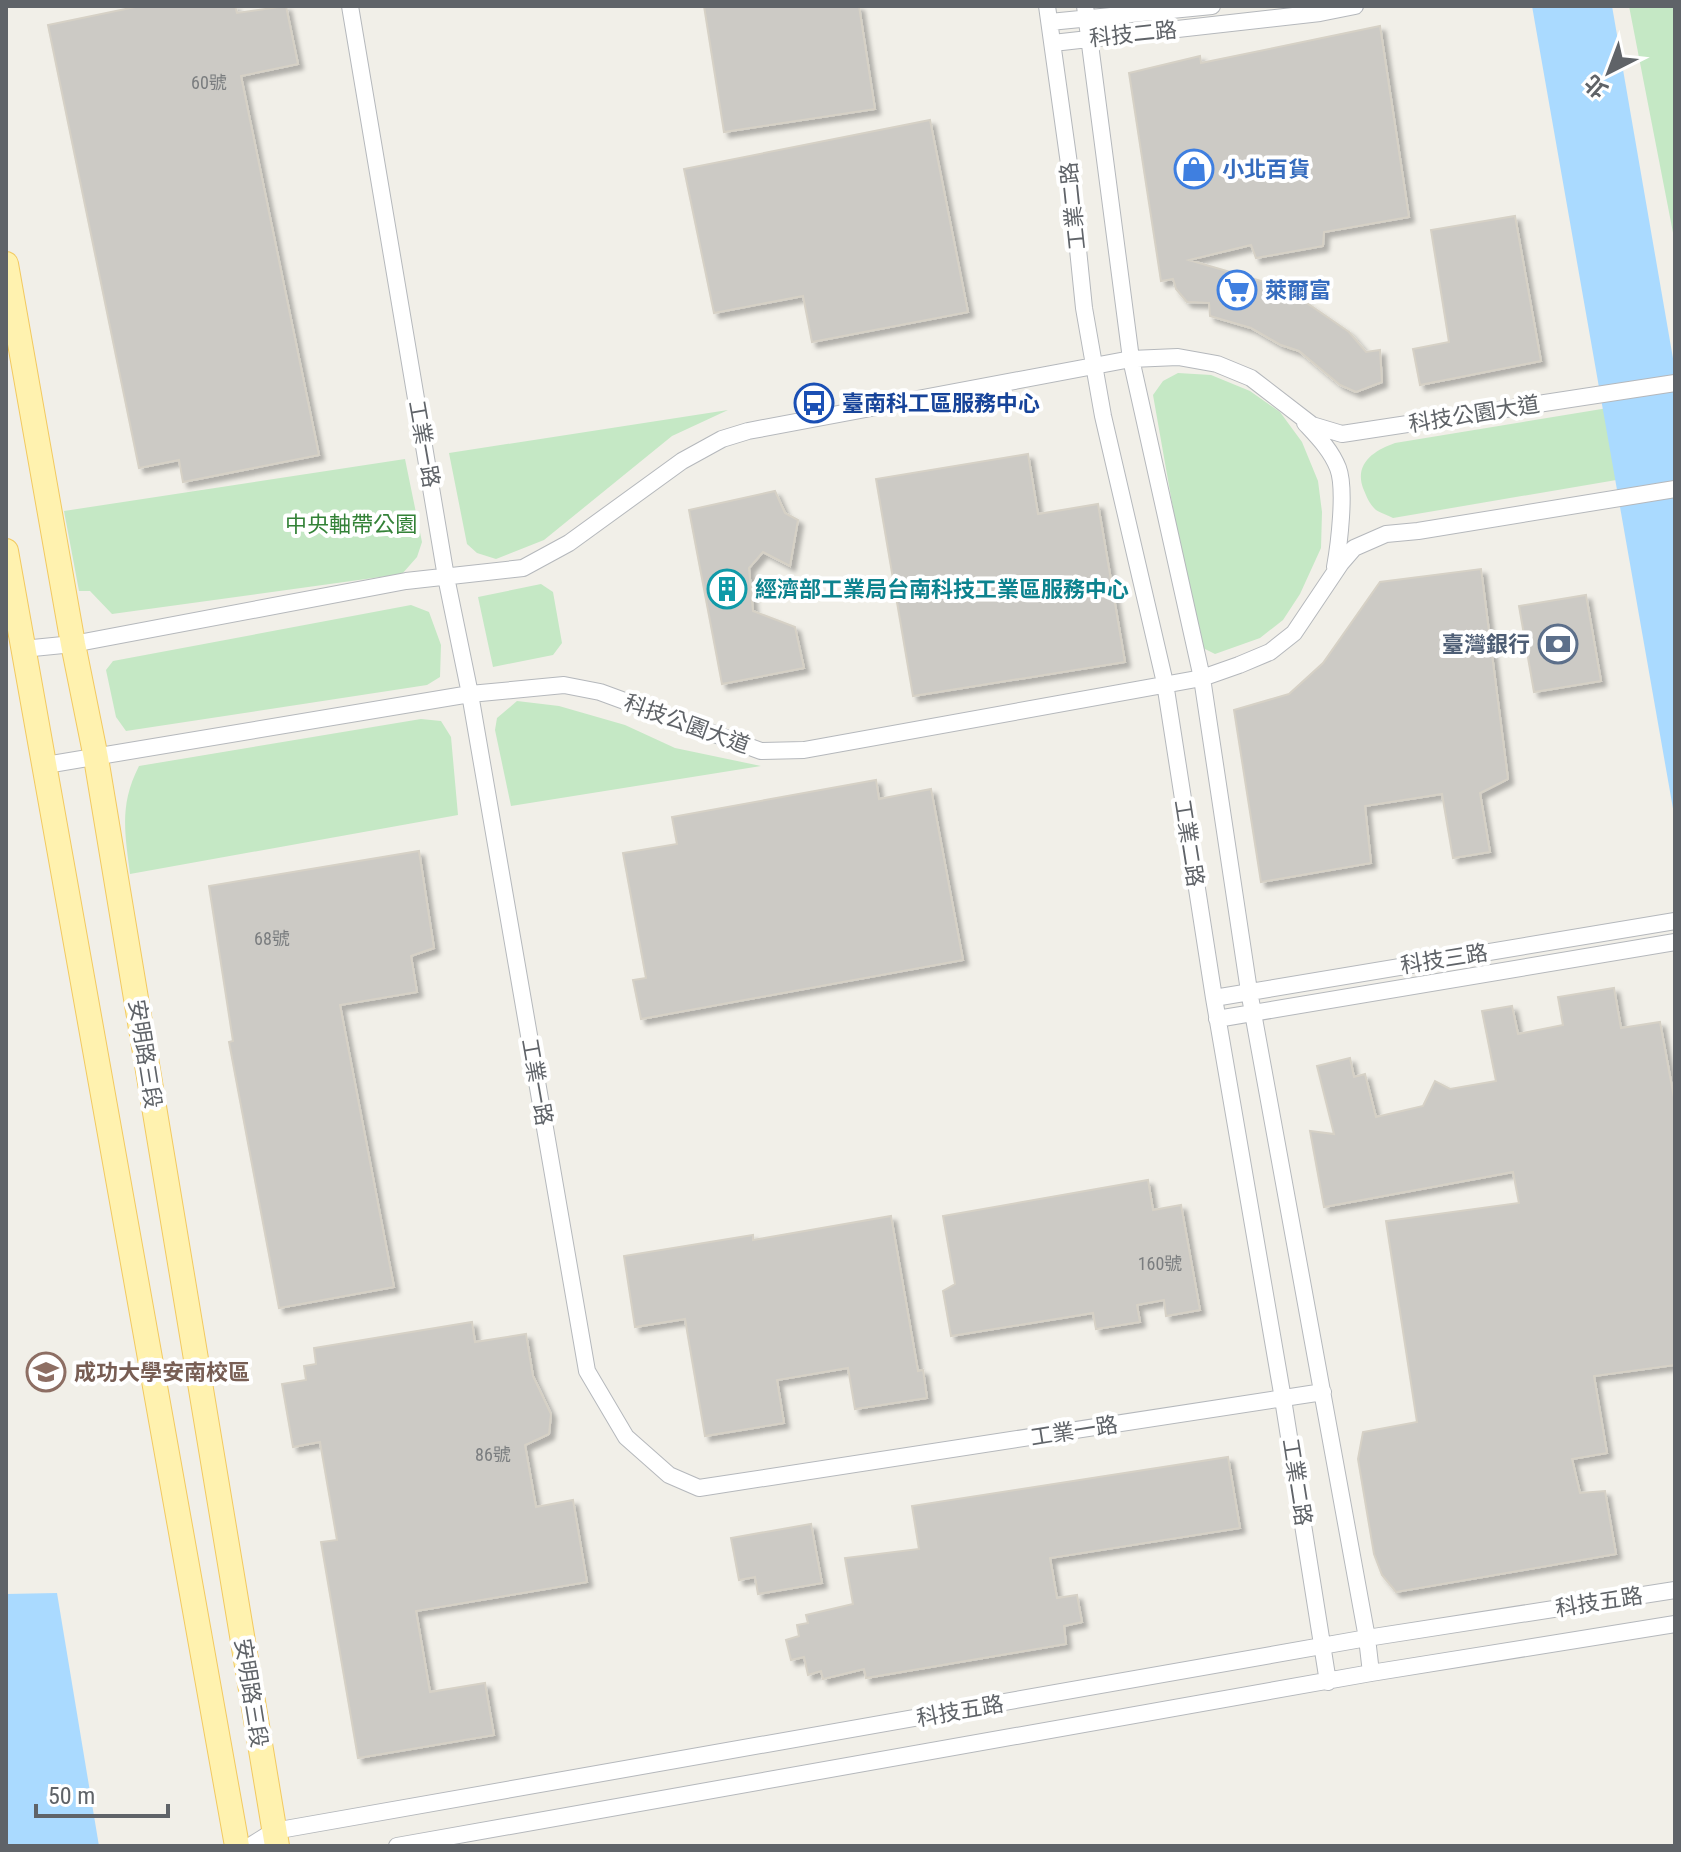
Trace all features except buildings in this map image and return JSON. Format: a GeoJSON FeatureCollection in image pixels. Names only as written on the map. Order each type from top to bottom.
{"type":"FeatureCollection","features":[{"type":"Feature","properties":{"kind":"main road","name":"安明路三段"},"geometry":{"type":"LineString","coordinates":[[6,264],[96,758],[276,1839]]}},
{"type":"Feature","properties":{"kind":"main road","name":"安明路三段"},"geometry":{"type":"LineString","coordinates":[[6,551],[237,1846]]}},
{"type":"Feature","properties":{"kind":"street","name":"工業一路"},"geometry":{"type":"LineString","coordinates":[[350,6],[446,577],[470,694],[587,1371],[626,1437],[669,1475],[699,1488],[1323,1392]]}},
{"type":"Feature","properties":{"kind":"street","name":"科技二路"},"geometry":{"type":"LineString","coordinates":[[1048,14],[1212,6]]}},
{"type":"Feature","properties":{"kind":"street","name":"科技二路"},"geometry":{"type":"LineString","coordinates":[[1053,43],[1320,13],[1355,6]]}},
{"type":"Feature","properties":{"kind":"street","name":"工業二路"},"geometry":{"type":"LineString","coordinates":[[1086,13],[1131,359],[1202,678],[1249,991],[1371,1673]]}},
{"type":"Feature","properties":{"kind":"street","name":"工業二路"},"geometry":{"type":"LineString","coordinates":[[1048,14],[1084,308],[1103,416],[1165,683],[1217,1019],[1328,1682]]}},
{"type":"Feature","properties":{"kind":"street","name":"科技公園大道"},"geometry":{"type":"LineString","coordinates":[[23,649],[73,644],[406,581],[523,568],[569,543],[660,475],[722,439],[748,431],[1131,359],[1178,357],[1217,364],[1251,378],[1312,425],[1342,434],[1675,383]]}},
{"type":"Feature","properties":{"kind":"street","name":"科技公園大道"},"geometry":{"type":"LineString","coordinates":[[1282,399],[1327,448],[1340,471],[1342,512],[1335,573]]}},
{"type":"Feature","properties":{"kind":"street","name":"科技公園大道"},"geometry":{"type":"LineString","coordinates":[[46,765],[470,694],[564,685],[600,692],[761,751],[804,750],[1202,678],[1270,652],[1294,633],[1354,548],[1386,534],[1675,489]]}},
{"type":"Feature","properties":{"kind":"street","name":"科技三路"},"geometry":{"type":"LineString","coordinates":[[1214,998],[1675,921]]}},
{"type":"Feature","properties":{"kind":"street","name":"科技三路"},"geometry":{"type":"LineString","coordinates":[[1217,1019],[1675,942]]}},
{"type":"Feature","properties":{"kind":"street","name":"科技五路"},"geometry":{"type":"LineString","coordinates":[[250,1846],[1367,1638],[1675,1590]]}},
{"type":"Feature","properties":{"kind":"street","name":"科技五路"},"geometry":{"type":"LineString","coordinates":[[397,1846],[1371,1673],[1675,1624]]}},
{"type":"Feature","properties":{"kind":"green space"},"geometry":{"type":"Polygon","coordinates":[[[1629,6],[1675,6],[1675,243],[1629,6]]]}},
{"type":"Feature","properties":{"kind":"green space"},"geometry":{"type":"Polygon","coordinates":[[[1178,373],[1211,375],[1250,391],[1280,412],[1302,442],[1318,481],[1322,512],[1321,548],[1300,594],[1283,620],[1260,638],[1215,654],[1203,648],[1195,633],[1153,395],[1163,381],[1178,373]]]}},
{"type":"Feature","properties":{"kind":"green space"},"geometry":{"type":"Polygon","coordinates":[[[1675,397],[1675,470],[1393,518],[1374,508],[1363,488],[1361,471],[1368,459],[1380,449],[1395,443],[1675,397]]]}},
{"type":"Feature","properties":{"kind":"green space","name":"中央軸帶公園"},"geometry":{"type":"Polygon","coordinates":[[[728,410],[672,436],[544,540],[496,559],[477,553],[467,544],[449,453],[728,410]]]}},
{"type":"Feature","properties":{"kind":"green space","name":"中央軸帶公園"},"geometry":{"type":"Polygon","coordinates":[[[405,459],[422,542],[417,557],[402,574],[112,614],[90,591],[79,591],[64,511],[405,459]]]}},
{"type":"Feature","properties":{"kind":"green space"},"geometry":{"type":"Polygon","coordinates":[[[541,584],[553,592],[562,643],[553,655],[493,667],[478,597],[541,584]]]}},
{"type":"Feature","properties":{"kind":"green space"},"geometry":{"type":"Polygon","coordinates":[[[411,605],[429,612],[441,645],[440,677],[427,685],[126,731],[116,717],[106,670],[113,661],[411,605]]]}},
{"type":"Feature","properties":{"kind":"green space"},"geometry":{"type":"Polygon","coordinates":[[[517,701],[559,706],[625,725],[675,748],[761,766],[511,806],[495,730],[497,718],[517,701]]]}},
{"type":"Feature","properties":{"kind":"green space"},"geometry":{"type":"Polygon","coordinates":[[[421,719],[441,721],[451,737],[458,815],[130,874],[125,832],[126,806],[139,766],[421,719]]]}},
{"type":"Feature","properties":{"kind":"water"},"geometry":{"type":"Polygon","coordinates":[[[1532,6],[1612,6],[1675,370],[1675,820],[1532,6]]]}},
{"type":"Feature","properties":{"kind":"water"},"geometry":{"type":"Polygon","coordinates":[[[57,1593],[99,1846],[6,1846],[6,1594],[57,1593]]]}},
{"type":"Feature","properties":{"kind":"place","name":"小北百貨"},"geometry":{"type":"Point","coordinates":[1194,169]}},
{"type":"Feature","properties":{"kind":"place","name":"萊爾富"},"geometry":{"type":"Point","coordinates":[1237,290]}},
{"type":"Feature","properties":{"kind":"place","name":"臺南科工區服務中心"},"geometry":{"type":"Point","coordinates":[814,403]}},
{"type":"Feature","properties":{"kind":"place","name":"經濟部工業局台南科技工業區服務中心"},"geometry":{"type":"Point","coordinates":[727,589]}},
{"type":"Feature","properties":{"kind":"place","name":"臺灣銀行"},"geometry":{"type":"Point","coordinates":[1558,644]}},
{"type":"Feature","properties":{"kind":"place","name":"成功大學安南校區"},"geometry":{"type":"Point","coordinates":[46,1372]}}]}
